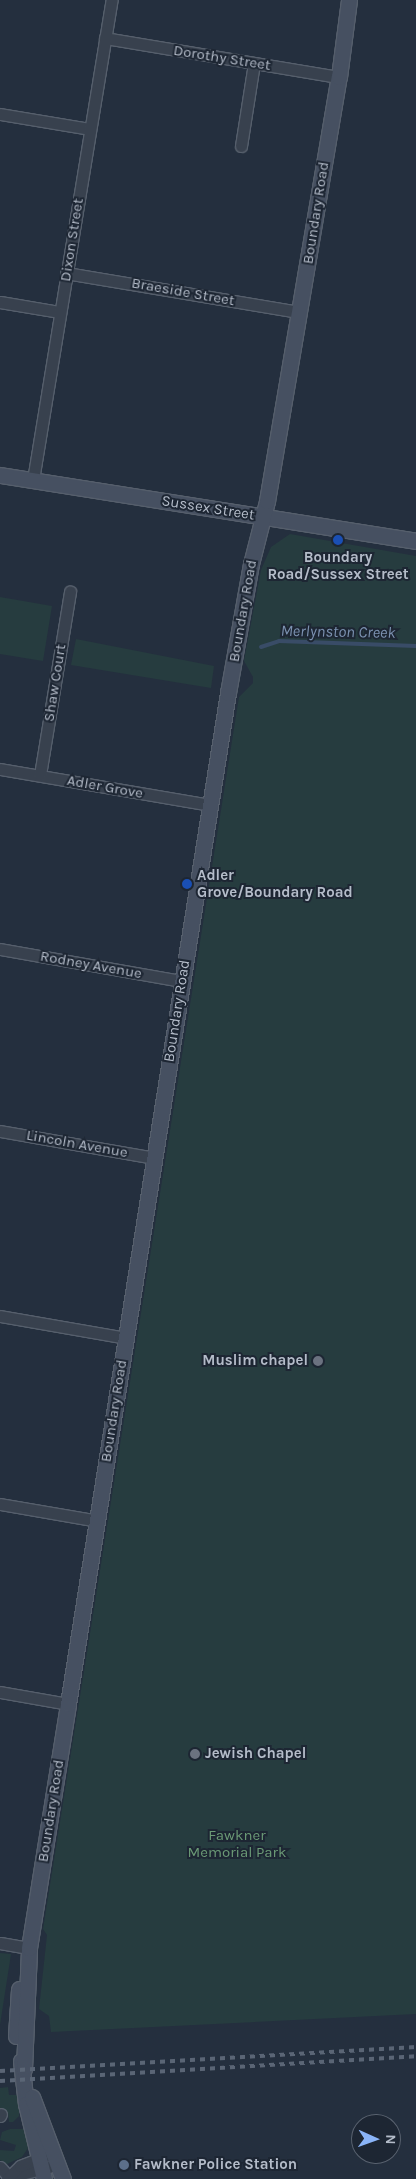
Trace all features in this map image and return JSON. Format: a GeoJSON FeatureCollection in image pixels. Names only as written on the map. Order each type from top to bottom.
{"type":"FeatureCollection","features":[{"type":"Feature","properties":{"kind":"main road","name":"Boundary Road"},"geometry":{"type":"LineString","coordinates":[[41,2169],[26,2104],[24,2074],[30,1948],[210,805],[251,564],[263,517],[300,312],[339,77],[348,0]]}},
{"type":"Feature","properties":{"kind":"main road","name":"Boundary Road"},"geometry":{"type":"LineString","coordinates":[[339,77],[356,0]]}},
{"type":"Feature","properties":{"kind":"main road","name":"Sussex Street"},"geometry":{"type":"LineString","coordinates":[[0,475],[416,541]]}},
{"type":"Feature","properties":{"kind":"main road","name":"Boundary Road"},"geometry":{"type":"LineString","coordinates":[[24,2074],[63,2179]]}},
{"type":"Feature","properties":{"kind":"street","name":"Dixon Street"},"geometry":{"type":"LineString","coordinates":[[34,480],[66,273],[112,0]]}},
{"type":"Feature","properties":{"kind":"street","name":"Dorothy Street"},"geometry":{"type":"LineString","coordinates":[[105,38],[339,77]]}},
{"type":"Feature","properties":{"kind":"street"},"geometry":{"type":"LineString","coordinates":[[240,146],[254,63]]}},
{"type":"Feature","properties":{"kind":"street"},"geometry":{"type":"LineString","coordinates":[[0,114],[90,129]]}},
{"type":"Feature","properties":{"kind":"street","name":"Braeside Street"},"geometry":{"type":"LineString","coordinates":[[66,273],[300,312]]}},
{"type":"Feature","properties":{"kind":"street"},"geometry":{"type":"LineString","coordinates":[[0,302],[60,312]]}},
{"type":"Feature","properties":{"kind":"street","name":"Shaw Court"},"geometry":{"type":"LineString","coordinates":[[40,776],[70,591]]}},
{"type":"Feature","properties":{"kind":"street","name":"Adler Grove"},"geometry":{"type":"LineString","coordinates":[[0,769],[210,805]]}},
{"type":"Feature","properties":{"kind":"street","name":"Rodney Avenue"},"geometry":{"type":"LineString","coordinates":[[0,949],[182,981]]}},
{"type":"Feature","properties":{"kind":"street","name":"Lincoln Avenue"},"geometry":{"type":"LineString","coordinates":[[0,1131],[154,1158]]}},
{"type":"Feature","properties":{"kind":"street"},"geometry":{"type":"LineString","coordinates":[[0,1316],[126,1338]]}},
{"type":"Feature","properties":{"kind":"street"},"geometry":{"type":"LineString","coordinates":[[0,1504],[98,1521]]}},
{"type":"Feature","properties":{"kind":"street"},"geometry":{"type":"LineString","coordinates":[[0,1692],[68,1704]]}},
{"type":"Feature","properties":{"kind":"street"},"geometry":{"type":"LineString","coordinates":[[0,1943],[30,1948]]}},
{"type":"Feature","properties":{"kind":"street"},"geometry":{"type":"LineString","coordinates":[[0,2167],[8,2178],[41,2169],[56,2158]]}},
{"type":"Feature","properties":{"kind":"green space","name":"Fawkner Memorial Park"},"geometry":{"type":"Polygon","coordinates":[[[290,534],[416,556],[416,2014],[51,2032],[49,2016],[39,2009],[47,1935],[43,1929],[239,697],[253,683],[253,677],[244,661],[261,570],[271,547],[290,534]]]}},
{"type":"Feature","properties":{"kind":"green space"},"geometry":{"type":"Polygon","coordinates":[[[0,597],[52,606],[43,661],[0,654],[0,597]]]}},
{"type":"Feature","properties":{"kind":"green space"},"geometry":{"type":"Polygon","coordinates":[[[76,639],[214,666],[211,688],[71,665],[76,639]]]}},
{"type":"Feature","properties":{"kind":"green space"},"geometry":{"type":"Polygon","coordinates":[[[0,1953],[11,1954],[0,2025],[0,1953]]]}},
{"type":"Feature","properties":{"kind":"green space"},"geometry":{"type":"Polygon","coordinates":[[[8,2087],[9,2095],[17,2095],[19,2109],[19,2116],[13,2122],[9,2122],[8,2113],[0,2109],[0,2088],[8,2087]]]}},
{"type":"Feature","properties":{"kind":"green space"},"geometry":{"type":"Polygon","coordinates":[[[10,2129],[25,2129],[28,2148],[22,2157],[7,2164],[0,2160],[0,2150],[14,2151],[16,2145],[0,2140],[2,2132],[10,2129]]]}},
{"type":"Feature","properties":{"kind":"waterway","name":"Merlynston Creek"},"geometry":{"type":"LineString","coordinates":[[261,647],[279,641],[416,646]]}},
{"type":"Feature","properties":{"kind":"railway"},"geometry":{"type":"LineString","coordinates":[[0,2071],[416,2047]]}},
{"type":"Feature","properties":{"kind":"railway"},"geometry":{"type":"LineString","coordinates":[[0,2081],[416,2056]]}},
{"type":"Feature","properties":{"kind":"place","name":"Boundary Road/Sussex Street"},"geometry":{"type":"Point","coordinates":[338,540]}},
{"type":"Feature","properties":{"kind":"place","name":"Adler Grove/Boundary Road"},"geometry":{"type":"Point","coordinates":[187,884]}},
{"type":"Feature","properties":{"kind":"place","name":"Muslim chapel"},"geometry":{"type":"Point","coordinates":[318,1361]}},
{"type":"Feature","properties":{"kind":"place","name":"Jewish Chapel"},"geometry":{"type":"Point","coordinates":[195,1754]}},
{"type":"Feature","properties":{"kind":"place","name":"Fawkner Police Station"},"geometry":{"type":"Point","coordinates":[124,2165]}}]}
